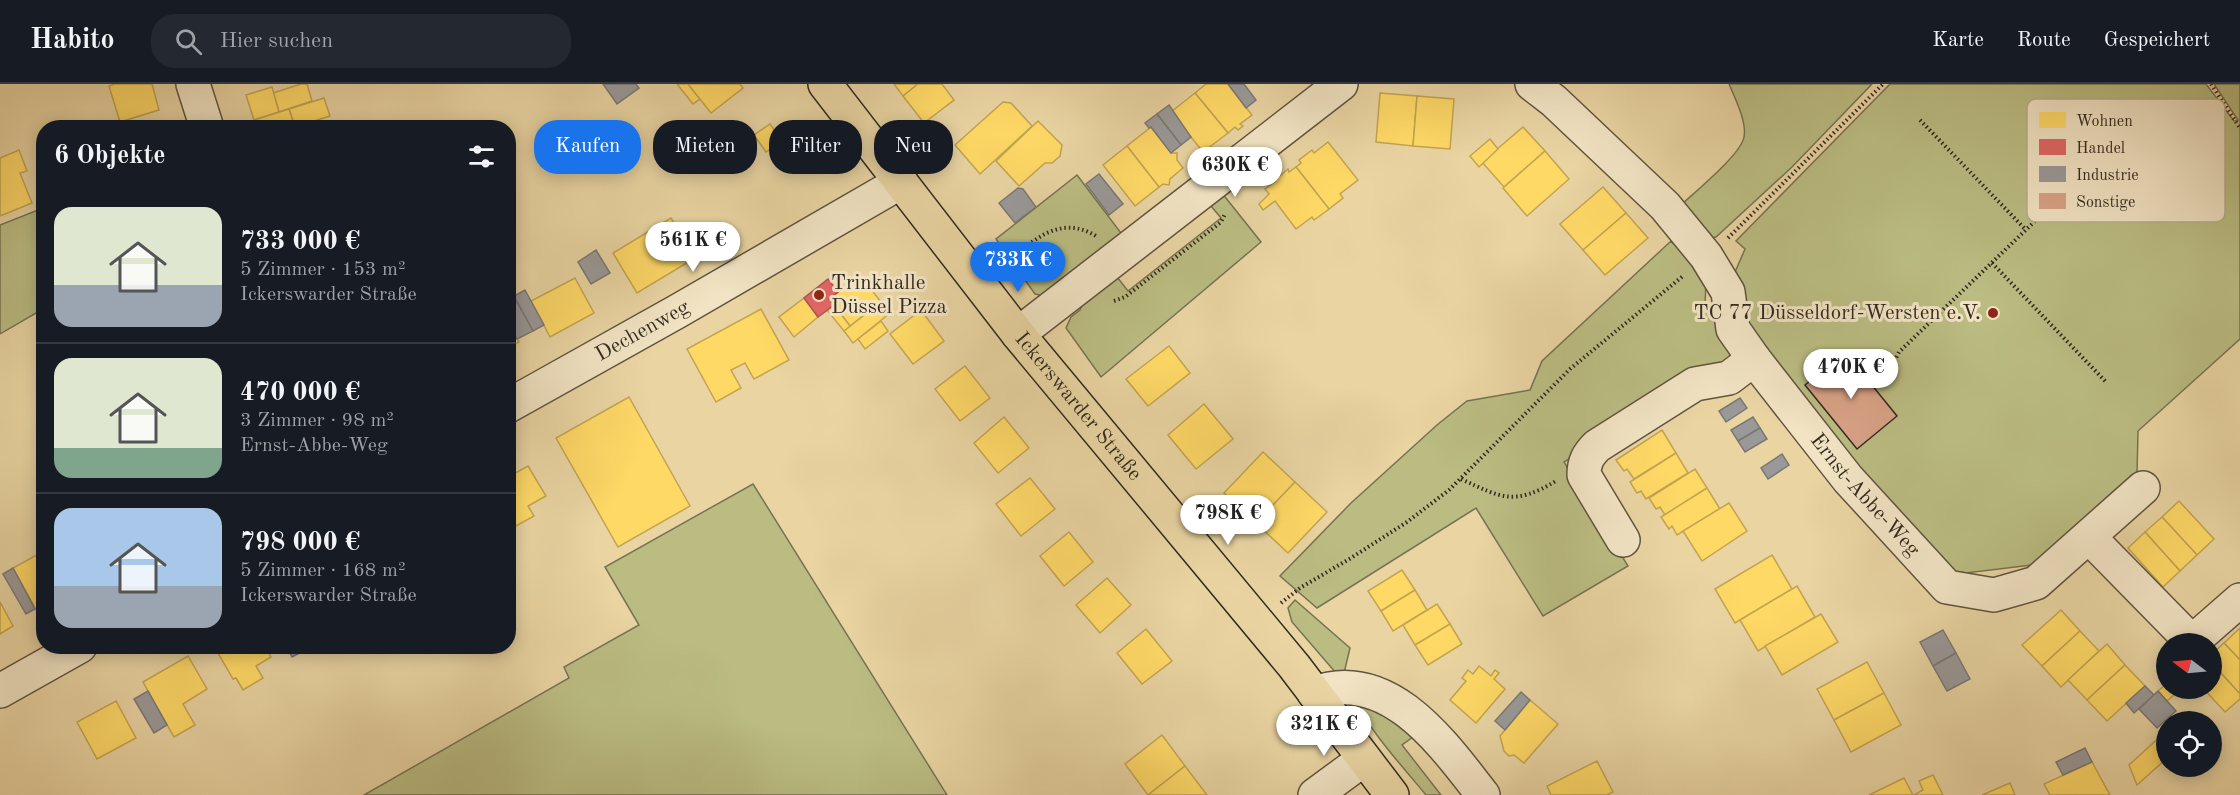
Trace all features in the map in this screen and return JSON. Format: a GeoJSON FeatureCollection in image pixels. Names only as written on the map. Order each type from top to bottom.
{"type":"FeatureCollection","features":[{"type":"Feature","properties":{"kind":"main road","name":"Ickerswarder Straße"},"geometry":{"type":"LineString","coordinates":[[825,84],[1018,334],[1258,623],[1392,795]]}},
{"type":"Feature","properties":{"kind":"street"},"geometry":{"type":"LineString","coordinates":[[193,84],[204,120]]}},
{"type":"Feature","properties":{"kind":"street"},"geometry":{"type":"LineString","coordinates":[[1018,334],[1074,294],[1120,255],[1341,84]]}},
{"type":"Feature","properties":{"kind":"street","name":"Ernst-Abbe-Weg"},"geometry":{"type":"LineString","coordinates":[[1532,84],[1554,101],[1713,251],[1728,292],[1733,329],[1848,479],[1947,587],[1994,595],[2036,583],[2143,488]]}},
{"type":"Feature","properties":{"kind":"street","name":"Dechenweg"},"geometry":{"type":"LineString","coordinates":[[516,402],[668,317],[901,182]]}},
{"type":"Feature","properties":{"kind":"street"},"geometry":{"type":"LineString","coordinates":[[1623,540],[1584,475],[1589,454],[1597,446],[1695,384],[1729,378],[1754,359]]}},
{"type":"Feature","properties":{"kind":"street"},"geometry":{"type":"LineString","coordinates":[[2088,537],[2192,642],[2240,600]]}},
{"type":"Feature","properties":{"kind":"street"},"geometry":{"type":"LineString","coordinates":[[0,691],[66,654]]}},
{"type":"Feature","properties":{"kind":"street"},"geometry":{"type":"LineString","coordinates":[[1314,693],[1329,688],[1346,687],[1380,694],[1415,717],[1447,749],[1483,795]]}},
{"type":"Feature","properties":{"kind":"street"},"geometry":{"type":"LineString","coordinates":[[1315,795],[1364,759]]}},
{"type":"Feature","properties":{"kind":"path"},"geometry":{"type":"LineString","coordinates":[[1258,623],[1300,588],[1407,522],[1461,479],[1570,369],[1713,251],[1883,84]]}},
{"type":"Feature","properties":{"kind":"path"},"geometry":{"type":"LineString","coordinates":[[2211,84],[2221,99]]}},
{"type":"Feature","properties":{"kind":"path"},"geometry":{"type":"LineString","coordinates":[[2225,105],[2240,128]]}},
{"type":"Feature","properties":{"kind":"path"},"geometry":{"type":"LineString","coordinates":[[1920,120],[2026,230]]}},
{"type":"Feature","properties":{"kind":"path"},"geometry":{"type":"LineString","coordinates":[[1883,386],[1899,352],[2034,222]]}},
{"type":"Feature","properties":{"kind":"path"},"geometry":{"type":"LineString","coordinates":[[978,283],[1039,238],[1061,227],[1085,229],[1113,247],[1120,255]]}},
{"type":"Feature","properties":{"kind":"path"},"geometry":{"type":"LineString","coordinates":[[1992,263],[2106,382]]}},
{"type":"Feature","properties":{"kind":"path"},"geometry":{"type":"LineString","coordinates":[[1461,479],[1495,494],[1513,498],[1527,496],[1564,476],[1584,470]]}},
{"type":"Feature","properties":{"kind":"green space"},"geometry":{"type":"Polygon","coordinates":[[[1729,84],[1872,84],[1792,167],[1716,237],[1707,239],[1678,208],[1725,164],[1741,145],[1744,137],[1744,124],[1729,84]]]}},
{"type":"Feature","properties":{"kind":"green space","name":"TC 77 Düsseldorf-Wersten e.V."},"geometry":{"type":"Polygon","coordinates":[[[1890,84],[2206,84],[2217,99],[2027,99],[2027,222],[2225,222],[2225,109],[2234,121],[2238,120],[2214,84],[2240,84],[2240,339],[2138,431],[2137,474],[2040,564],[1941,576],[1737,327],[1729,286],[1745,249],[1736,241],[1890,84]]]}},
{"type":"Feature","properties":{"kind":"green space"},"geometry":{"type":"Polygon","coordinates":[[[1077,175],[1124,237],[1045,296],[1035,294],[996,239],[1077,175]]]}},
{"type":"Feature","properties":{"kind":"green space"},"geometry":{"type":"Polygon","coordinates":[[[1218,188],[1261,242],[1101,377],[1066,328],[1071,317],[1080,310],[1085,297],[1114,273],[1128,291],[1221,218],[1206,200],[1218,188]]]}},
{"type":"Feature","properties":{"kind":"green space"},"geometry":{"type":"Polygon","coordinates":[[[36,211],[36,313],[0,334],[0,225],[36,211]]]}},
{"type":"Feature","properties":{"kind":"green space"},"geometry":{"type":"Polygon","coordinates":[[[1671,241],[1706,278],[1705,308],[1743,360],[1686,385],[1564,462],[1628,566],[1543,616],[1476,508],[1317,608],[1280,576],[1351,503],[1467,401],[1530,390],[1542,361],[1671,241]]]}},
{"type":"Feature","properties":{"kind":"green space"},"geometry":{"type":"Polygon","coordinates":[[[753,484],[947,795],[364,795],[569,678],[564,667],[639,625],[605,567],[753,484]]]}},
{"type":"Feature","properties":{"kind":"green space"},"geometry":{"type":"Polygon","coordinates":[[[1295,600],[1350,648],[1344,673],[1336,673],[1292,622],[1288,608],[1295,600]]]}},
{"type":"Feature","properties":{"kind":"green space"},"geometry":{"type":"Polygon","coordinates":[[[1371,703],[1413,737],[1402,745],[1441,795],[1426,795],[1378,736],[1362,713],[1360,705],[1371,703]]]}},
{"type":"Feature","properties":{"kind":"building: Wohnen"},"geometry":{"type":"Polygon","coordinates":[[[152,84],[159,110],[119,120],[109,86],[152,84]]]}},
{"type":"Feature","properties":{"kind":"building: Wohnen"},"geometry":{"type":"Polygon","coordinates":[[[307,84],[312,101],[279,112],[273,93],[307,84]]]}},
{"type":"Feature","properties":{"kind":"building: Wohnen"},"geometry":{"type":"Polygon","coordinates":[[[677,84],[688,84],[700,99],[693,104],[677,84]]]}},
{"type":"Feature","properties":{"kind":"building: Wohnen"},"geometry":{"type":"Polygon","coordinates":[[[688,84],[740,84],[743,88],[711,113],[688,84]]]}},
{"type":"Feature","properties":{"kind":"building: Wohnen"},"geometry":{"type":"Polygon","coordinates":[[[894,84],[918,84],[903,96],[894,84]]]}},
{"type":"Feature","properties":{"kind":"building: Wohnen"},"geometry":{"type":"Polygon","coordinates":[[[918,84],[942,84],[954,100],[928,120],[922,120],[903,96],[918,84]]]}},
{"type":"Feature","properties":{"kind":"building: Wohnen"},"geometry":{"type":"Polygon","coordinates":[[[1206,84],[1228,84],[1252,115],[1240,124],[1243,126],[1238,130],[1235,127],[1228,133],[1195,93],[1206,84]]]}},
{"type":"Feature","properties":{"kind":"building: Wohnen"},"geometry":{"type":"Polygon","coordinates":[[[272,87],[279,112],[254,120],[246,95],[272,87]]]}},
{"type":"Feature","properties":{"kind":"building: Wohnen"},"geometry":{"type":"Polygon","coordinates":[[[1195,93],[1228,133],[1203,152],[1171,112],[1195,93]]]}},
{"type":"Feature","properties":{"kind":"building: Wohnen"},"geometry":{"type":"Polygon","coordinates":[[[1380,93],[1417,96],[1413,146],[1376,142],[1380,93]]]}},
{"type":"Feature","properties":{"kind":"building: Wohnen"},"geometry":{"type":"Polygon","coordinates":[[[1417,96],[1454,99],[1450,149],[1413,146],[1417,96]]]}},
{"type":"Feature","properties":{"kind":"building: Wohnen"},"geometry":{"type":"Polygon","coordinates":[[[324,98],[330,116],[317,120],[293,120],[289,109],[324,98]]]}},
{"type":"Feature","properties":{"kind":"building: Wohnen"},"geometry":{"type":"Polygon","coordinates":[[[1003,102],[1011,103],[1032,126],[980,174],[955,145],[1003,102]]]}},
{"type":"Feature","properties":{"kind":"building: Wohnen"},"geometry":{"type":"Polygon","coordinates":[[[289,109],[292,120],[254,120],[289,109]]]}},
{"type":"Feature","properties":{"kind":"building: Wohnen"},"geometry":{"type":"Polygon","coordinates":[[[1038,121],[1062,145],[1060,156],[1052,163],[1045,163],[1019,186],[996,161],[1038,121]]]}},
{"type":"Feature","properties":{"kind":"building: Wohnen"},"geometry":{"type":"Polygon","coordinates":[[[769,125],[769,150],[766,152],[757,139],[757,133],[769,125]]]}},
{"type":"Feature","properties":{"kind":"building: Wohnen"},"geometry":{"type":"Polygon","coordinates":[[[1151,127],[1171,153],[1177,153],[1177,160],[1183,168],[1170,179],[1169,185],[1163,184],[1159,187],[1127,146],[1151,127]]]}},
{"type":"Feature","properties":{"kind":"building: Wohnen"},"geometry":{"type":"Polygon","coordinates":[[[1523,127],[1545,151],[1504,187],[1482,162],[1523,127]]]}},
{"type":"Feature","properties":{"kind":"building: Wohnen"},"geometry":{"type":"Polygon","coordinates":[[[1490,139],[1498,149],[1479,167],[1470,156],[1490,139]]]}},
{"type":"Feature","properties":{"kind":"building: Wohnen"},"geometry":{"type":"Polygon","coordinates":[[[1328,142],[1358,180],[1340,194],[1343,198],[1329,209],[1296,167],[1301,163],[1299,160],[1312,150],[1314,153],[1328,142]]]}},
{"type":"Feature","properties":{"kind":"building: Wohnen"},"geometry":{"type":"Polygon","coordinates":[[[1127,146],[1159,187],[1135,206],[1103,165],[1127,146]]]}},
{"type":"Feature","properties":{"kind":"building: Wohnen"},"geometry":{"type":"Polygon","coordinates":[[[19,150],[27,171],[20,173],[32,203],[0,216],[0,158],[19,150]]]}},
{"type":"Feature","properties":{"kind":"building: Wohnen"},"geometry":{"type":"Polygon","coordinates":[[[1545,151],[1569,179],[1527,216],[1503,188],[1545,151]]]}},
{"type":"Feature","properties":{"kind":"building: Wohnen"},"geometry":{"type":"Polygon","coordinates":[[[1296,167],[1329,209],[1314,220],[1312,217],[1296,229],[1275,201],[1263,210],[1259,204],[1269,194],[1265,189],[1288,169],[1289,172],[1296,167]]]}},
{"type":"Feature","properties":{"kind":"building: Wohnen"},"geometry":{"type":"Polygon","coordinates":[[[1603,187],[1626,213],[1583,250],[1560,224],[1603,187]]]}},
{"type":"Feature","properties":{"kind":"building: Wohnen"},"geometry":{"type":"Polygon","coordinates":[[[1626,213],[1648,238],[1605,275],[1583,250],[1626,213]]]}},
{"type":"Feature","properties":{"kind":"building: Wohnen"},"geometry":{"type":"Polygon","coordinates":[[[671,218],[695,258],[637,293],[613,253],[671,218]]]}},
{"type":"Feature","properties":{"kind":"building: Wohnen"},"geometry":{"type":"Polygon","coordinates":[[[860,275],[881,302],[850,326],[829,299],[860,275]]]}},
{"type":"Feature","properties":{"kind":"building: Wohnen"},"geometry":{"type":"Polygon","coordinates":[[[575,278],[594,313],[550,337],[531,301],[575,278]]]}},
{"type":"Feature","properties":{"kind":"building: Wohnen"},"geometry":{"type":"Polygon","coordinates":[[[804,298],[818,317],[794,337],[779,317],[804,298]]]}},
{"type":"Feature","properties":{"kind":"building: Wohnen"},"geometry":{"type":"Polygon","coordinates":[[[881,302],[890,313],[853,343],[844,331],[881,302]]]}},
{"type":"Feature","properties":{"kind":"building: Wohnen"},"geometry":{"type":"Polygon","coordinates":[[[834,305],[850,326],[844,331],[827,310],[834,305]]]}},
{"type":"Feature","properties":{"kind":"building: Wohnen"},"geometry":{"type":"Polygon","coordinates":[[[761,309],[789,360],[754,379],[745,363],[731,370],[741,388],[716,402],[687,349],[761,309]]]}},
{"type":"Feature","properties":{"kind":"building: Wohnen"},"geometry":{"type":"Polygon","coordinates":[[[921,310],[944,341],[913,364],[890,334],[921,310]]]}},
{"type":"Feature","properties":{"kind":"building: Wohnen"},"geometry":{"type":"Polygon","coordinates":[[[881,321],[888,331],[865,349],[858,339],[881,321]]]}},
{"type":"Feature","properties":{"kind":"building: Wohnen"},"geometry":{"type":"Polygon","coordinates":[[[1169,346],[1190,373],[1148,406],[1126,379],[1169,346]]]}},
{"type":"Feature","properties":{"kind":"building: Wohnen"},"geometry":{"type":"Polygon","coordinates":[[[965,366],[990,398],[960,421],[935,389],[965,366]]]}},
{"type":"Feature","properties":{"kind":"building: Wohnen"},"geometry":{"type":"Polygon","coordinates":[[[629,397],[690,506],[618,547],[556,438],[629,397]]]}},
{"type":"Feature","properties":{"kind":"building: Wohnen"},"geometry":{"type":"Polygon","coordinates":[[[1204,404],[1233,439],[1196,469],[1168,435],[1204,404]]]}},
{"type":"Feature","properties":{"kind":"building: Wohnen"},"geometry":{"type":"Polygon","coordinates":[[[1004,417],[1029,448],[998,473],[974,443],[1004,417]]]}},
{"type":"Feature","properties":{"kind":"building: Wohnen"},"geometry":{"type":"Polygon","coordinates":[[[1662,430],[1676,453],[1634,479],[1616,460],[1662,430]]]}},
{"type":"Feature","properties":{"kind":"building: Wohnen"},"geometry":{"type":"Polygon","coordinates":[[[1263,452],[1295,482],[1256,523],[1224,493],[1263,452]]]}},
{"type":"Feature","properties":{"kind":"building: Wohnen"},"geometry":{"type":"Polygon","coordinates":[[[1676,453],[1688,473],[1646,499],[1641,491],[1637,493],[1630,482],[1676,453]]]}},
{"type":"Feature","properties":{"kind":"building: Wohnen"},"geometry":{"type":"Polygon","coordinates":[[[528,466],[546,496],[528,506],[534,516],[516,526],[516,473],[528,466]]]}},
{"type":"Feature","properties":{"kind":"building: Wohnen"},"geometry":{"type":"Polygon","coordinates":[[[1695,469],[1707,488],[1665,515],[1660,507],[1656,509],[1649,498],[1695,469]]]}},
{"type":"Feature","properties":{"kind":"building: Wohnen"},"geometry":{"type":"Polygon","coordinates":[[[1030,478],[1055,509],[1021,536],[996,504],[1030,478]]]}},
{"type":"Feature","properties":{"kind":"building: Wohnen"},"geometry":{"type":"Polygon","coordinates":[[[1295,482],[1327,512],[1288,553],[1256,523],[1295,482]]]}},
{"type":"Feature","properties":{"kind":"building: Wohnen"},"geometry":{"type":"Polygon","coordinates":[[[1707,488],[1720,509],[1677,535],[1672,526],[1669,529],[1661,517],[1707,488]]]}},
{"type":"Feature","properties":{"kind":"building: Wohnen"},"geometry":{"type":"Polygon","coordinates":[[[2179,501],[2214,539],[2197,555],[2162,517],[2179,501]]]}},
{"type":"Feature","properties":{"kind":"building: Wohnen"},"geometry":{"type":"Polygon","coordinates":[[[1729,503],[1747,531],[1702,561],[1683,531],[1729,503]]]}},
{"type":"Feature","properties":{"kind":"building: Wohnen"},"geometry":{"type":"Polygon","coordinates":[[[2162,517],[2197,555],[2180,571],[2145,532],[2162,517]]]}},
{"type":"Feature","properties":{"kind":"building: Wohnen"},"geometry":{"type":"Polygon","coordinates":[[[1069,532],[1093,562],[1064,586],[1040,556],[1069,532]]]}},
{"type":"Feature","properties":{"kind":"building: Wohnen"},"geometry":{"type":"Polygon","coordinates":[[[2145,532],[2180,571],[2163,587],[2128,548],[2145,532]]]}},
{"type":"Feature","properties":{"kind":"building: Wohnen"},"geometry":{"type":"Polygon","coordinates":[[[36,555],[36,609],[13,568],[36,555]]]}},
{"type":"Feature","properties":{"kind":"building: Wohnen"},"geometry":{"type":"Polygon","coordinates":[[[1772,555],[1792,589],[1735,623],[1715,589],[1772,555]]]}},
{"type":"Feature","properties":{"kind":"building: Wohnen"},"geometry":{"type":"Polygon","coordinates":[[[1402,570],[1415,590],[1381,611],[1368,591],[1402,570]]]}},
{"type":"Feature","properties":{"kind":"building: Wohnen"},"geometry":{"type":"Polygon","coordinates":[[[1107,578],[1131,605],[1100,633],[1076,605],[1107,578]]]}},
{"type":"Feature","properties":{"kind":"building: Wohnen"},"geometry":{"type":"Polygon","coordinates":[[[1797,586],[1815,617],[1758,651],[1740,620],[1797,586]]]}},
{"type":"Feature","properties":{"kind":"building: Wohnen"},"geometry":{"type":"Polygon","coordinates":[[[1415,590],[1427,610],[1393,631],[1381,611],[1415,590]]]}},
{"type":"Feature","properties":{"kind":"building: Wohnen"},"geometry":{"type":"Polygon","coordinates":[[[0,602],[13,626],[0,634],[0,602]]]}},
{"type":"Feature","properties":{"kind":"building: Wohnen"},"geometry":{"type":"Polygon","coordinates":[[[1437,604],[1450,624],[1415,645],[1403,625],[1437,604]]]}},
{"type":"Feature","properties":{"kind":"building: Wohnen"},"geometry":{"type":"Polygon","coordinates":[[[2061,610],[2080,631],[2042,666],[2022,645],[2061,610]]]}},
{"type":"Feature","properties":{"kind":"building: Wohnen"},"geometry":{"type":"Polygon","coordinates":[[[1821,614],[1838,642],[1782,675],[1765,646],[1821,614]]]}},
{"type":"Feature","properties":{"kind":"building: Wohnen"},"geometry":{"type":"Polygon","coordinates":[[[1450,624],[1462,644],[1428,665],[1415,645],[1450,624]]]}},
{"type":"Feature","properties":{"kind":"building: Wohnen"},"geometry":{"type":"Polygon","coordinates":[[[2240,628],[2240,660],[2224,643],[2240,628]]]}},
{"type":"Feature","properties":{"kind":"building: Wohnen"},"geometry":{"type":"Polygon","coordinates":[[[1146,629],[1172,661],[1142,684],[1117,653],[1146,629]]]}},
{"type":"Feature","properties":{"kind":"building: Wohnen"},"geometry":{"type":"Polygon","coordinates":[[[2080,631],[2099,651],[2061,687],[2042,666],[2080,631]]]}},
{"type":"Feature","properties":{"kind":"building: Wohnen"},"geometry":{"type":"Polygon","coordinates":[[[2224,643],[2240,660],[2240,694],[2222,674],[2222,645],[2224,643]]]}},
{"type":"Feature","properties":{"kind":"building: Wohnen"},"geometry":{"type":"Polygon","coordinates":[[[2107,644],[2125,665],[2087,700],[2068,680],[2107,644]]]}},
{"type":"Feature","properties":{"kind":"building: Wohnen"},"geometry":{"type":"Polygon","coordinates":[[[219,654],[269,654],[271,657],[256,666],[263,678],[243,690],[236,678],[233,679],[219,654]]]}},
{"type":"Feature","properties":{"kind":"building: Wohnen"},"geometry":{"type":"Polygon","coordinates":[[[188,656],[207,689],[183,704],[195,725],[174,737],[143,682],[188,656]]]}},
{"type":"Feature","properties":{"kind":"building: Wohnen"},"geometry":{"type":"Polygon","coordinates":[[[1867,662],[1884,693],[1834,720],[1817,689],[1867,662]]]}},
{"type":"Feature","properties":{"kind":"building: Wohnen"},"geometry":{"type":"Polygon","coordinates":[[[2125,665],[2145,686],[2107,721],[2087,700],[2125,665]]]}},
{"type":"Feature","properties":{"kind":"building: Wohnen"},"geometry":{"type":"Polygon","coordinates":[[[1479,666],[1491,676],[1495,670],[1499,673],[1494,679],[1505,689],[1476,723],[1450,700],[1466,681],[1462,678],[1468,670],[1473,674],[1479,666]]]}},
{"type":"Feature","properties":{"kind":"building: Wohnen"},"geometry":{"type":"Polygon","coordinates":[[[2222,674],[2240,694],[2240,699],[2225,712],[2213,699],[2222,699],[2222,674]]]}},
{"type":"Feature","properties":{"kind":"building: Wohnen"},"geometry":{"type":"Polygon","coordinates":[[[1884,693],[1901,725],[1851,752],[1834,720],[1884,693]]]}},
{"type":"Feature","properties":{"kind":"building: Wohnen"},"geometry":{"type":"Polygon","coordinates":[[[1530,700],[1558,724],[1524,763],[1504,751],[1500,736],[1530,700]]]}},
{"type":"Feature","properties":{"kind":"building: Wohnen"},"geometry":{"type":"Polygon","coordinates":[[[116,701],[136,738],[97,759],[77,722],[116,701]]]}},
{"type":"Feature","properties":{"kind":"building: Wohnen"},"geometry":{"type":"Polygon","coordinates":[[[1162,735],[1185,766],[1148,795],[1125,764],[1162,735]]]}},
{"type":"Feature","properties":{"kind":"building: Wohnen"},"geometry":{"type":"Polygon","coordinates":[[[2156,740],[2156,768],[2137,785],[2129,765],[2156,740]]]}},
{"type":"Feature","properties":{"kind":"building: Wohnen"},"geometry":{"type":"Polygon","coordinates":[[[1597,761],[1613,792],[1607,795],[1551,795],[1547,786],[1597,761]]]}},
{"type":"Feature","properties":{"kind":"building: Wohnen"},"geometry":{"type":"Polygon","coordinates":[[[2092,762],[2110,795],[2050,795],[2044,784],[2092,762]]]}},
{"type":"Feature","properties":{"kind":"building: Wohnen"},"geometry":{"type":"Polygon","coordinates":[[[1185,766],[1207,795],[1148,795],[1185,766]]]}},
{"type":"Feature","properties":{"kind":"building: Wohnen"},"geometry":{"type":"Polygon","coordinates":[[[1933,775],[1943,795],[1914,795],[1923,790],[1919,781],[1933,775]]]}},
{"type":"Feature","properties":{"kind":"building: Wohnen"},"geometry":{"type":"Polygon","coordinates":[[[1904,778],[1913,795],[1869,795],[1904,778]]]}},
{"type":"Feature","properties":{"kind":"building: Wohnen"},"geometry":{"type":"Polygon","coordinates":[[[2010,783],[2015,795],[1982,795],[2010,783]]]}},
{"type":"Feature","properties":{"kind":"building: Handel"},"geometry":{"type":"Polygon","coordinates":[[[828,279],[838,292],[829,299],[834,305],[818,317],[804,298],[828,279]]]}},
{"type":"Feature","properties":{"kind":"building: Industrie"},"geometry":{"type":"Polygon","coordinates":[[[603,84],[636,84],[639,88],[617,104],[603,84]]]}},
{"type":"Feature","properties":{"kind":"building: Industrie"},"geometry":{"type":"Polygon","coordinates":[[[1228,84],[1244,84],[1256,100],[1246,108],[1228,84]]]}},
{"type":"Feature","properties":{"kind":"building: Industrie"},"geometry":{"type":"Polygon","coordinates":[[[1169,105],[1191,137],[1181,145],[1157,114],[1169,105]]]}},
{"type":"Feature","properties":{"kind":"building: Industrie"},"geometry":{"type":"Polygon","coordinates":[[[1157,114],[1181,145],[1171,153],[1151,127],[1149,128],[1145,123],[1157,114]]]}},
{"type":"Feature","properties":{"kind":"building: Industrie"},"geometry":{"type":"Polygon","coordinates":[[[1099,174],[1123,204],[1109,215],[1086,184],[1099,174]]]}},
{"type":"Feature","properties":{"kind":"building: Industrie"},"geometry":{"type":"Polygon","coordinates":[[[1018,188],[1023,189],[1036,207],[1015,223],[999,203],[1018,188]]]}},
{"type":"Feature","properties":{"kind":"building: Industrie"},"geometry":{"type":"Polygon","coordinates":[[[596,250],[610,273],[591,284],[578,262],[596,250]]]}},
{"type":"Feature","properties":{"kind":"building: Industrie"},"geometry":{"type":"Polygon","coordinates":[[[525,290],[544,325],[533,331],[516,300],[516,295],[525,290]]]}},
{"type":"Feature","properties":{"kind":"building: Industrie"},"geometry":{"type":"Polygon","coordinates":[[[516,303],[533,331],[517,339],[516,337],[516,303]]]}},
{"type":"Feature","properties":{"kind":"building: Industrie"},"geometry":{"type":"Polygon","coordinates":[[[1740,398],[1747,408],[1726,422],[1719,411],[1740,398]]]}},
{"type":"Feature","properties":{"kind":"building: Industrie"},"geometry":{"type":"Polygon","coordinates":[[[1753,417],[1760,428],[1738,441],[1731,430],[1753,417]]]}},
{"type":"Feature","properties":{"kind":"building: Industrie"},"geometry":{"type":"Polygon","coordinates":[[[1760,428],[1767,439],[1745,452],[1738,441],[1760,428]]]}},
{"type":"Feature","properties":{"kind":"building: Industrie"},"geometry":{"type":"Polygon","coordinates":[[[1782,454],[1789,465],[1768,479],[1761,468],[1782,454]]]}},
{"type":"Feature","properties":{"kind":"building: Industrie"},"geometry":{"type":"Polygon","coordinates":[[[13,568],[35,609],[26,614],[3,574],[13,568]]]}},
{"type":"Feature","properties":{"kind":"building: Industrie"},"geometry":{"type":"Polygon","coordinates":[[[1943,630],[1956,653],[1933,666],[1920,642],[1943,630]]]}},
{"type":"Feature","properties":{"kind":"building: Industrie"},"geometry":{"type":"Polygon","coordinates":[[[1956,653],[1970,679],[1947,691],[1933,666],[1956,653]]]}},
{"type":"Feature","properties":{"kind":"building: Industrie"},"geometry":{"type":"Polygon","coordinates":[[[2145,686],[2154,695],[2134,713],[2126,703],[2145,686]]]}},
{"type":"Feature","properties":{"kind":"building: Industrie"},"geometry":{"type":"Polygon","coordinates":[[[148,691],[167,725],[154,733],[134,699],[148,691]]]}},
{"type":"Feature","properties":{"kind":"building: Industrie"},"geometry":{"type":"Polygon","coordinates":[[[1521,692],[1530,700],[1505,730],[1495,721],[1521,692]]]}},
{"type":"Feature","properties":{"kind":"building: Industrie"},"geometry":{"type":"Polygon","coordinates":[[[2156,693],[2156,699],[2165,699],[2176,711],[2156,711],[2156,727],[2139,709],[2156,693]]]}},
{"type":"Feature","properties":{"kind":"building: Industrie"},"geometry":{"type":"Polygon","coordinates":[[[2085,748],[2092,762],[2063,775],[2056,762],[2085,748]]]}},
{"type":"Feature","properties":{"kind":"building: Sonstige"},"geometry":{"type":"Polygon","coordinates":[[[1845,352],[1897,416],[1857,449],[1805,385],[1845,352]]]}},
{"type":"Feature","properties":{"kind":"place","name":"Trinkhalle Düssel Pizza"},"geometry":{"type":"Point","coordinates":[819,295]}},
{"type":"Feature","properties":{"kind":"place","name":"TC 77 Düsseldorf-Wersten e.V."},"geometry":{"type":"Point","coordinates":[1993,313]}}]}
